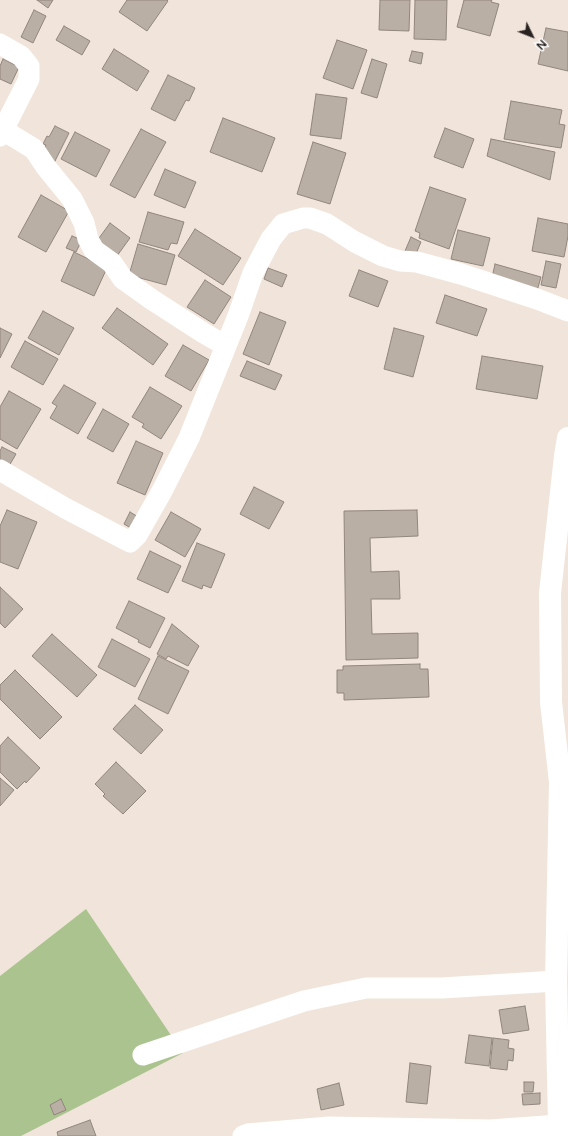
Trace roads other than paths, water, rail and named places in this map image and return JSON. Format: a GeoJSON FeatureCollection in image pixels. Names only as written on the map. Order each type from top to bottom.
{"type":"FeatureCollection","features":[{"type":"Feature","properties":{"kind":"street"},"geometry":{"type":"LineString","coordinates":[[0,44],[21,56],[29,66],[28,79],[2,133],[34,149],[46,167],[72,199],[84,223],[88,240],[94,250],[112,263],[123,279],[151,299],[226,346]]}},
{"type":"Feature","properties":{"kind":"street"},"geometry":{"type":"LineString","coordinates":[[0,470],[65,508],[130,542],[137,535],[162,491],[189,438],[238,316],[252,273],[282,224],[303,218],[310,218],[327,224],[355,242],[383,256],[400,261],[417,262],[461,274],[537,299],[568,311]]}},
{"type":"Feature","properties":{"kind":"street"},"geometry":{"type":"LineString","coordinates":[[243,1136],[248,1134],[329,1127],[559,1131],[556,981],[564,784],[552,702],[550,593],[568,438]]}},
{"type":"Feature","properties":{"kind":"street"},"geometry":{"type":"LineString","coordinates":[[143,1055],[304,1001],[366,988],[442,988],[556,981]]}}]}
